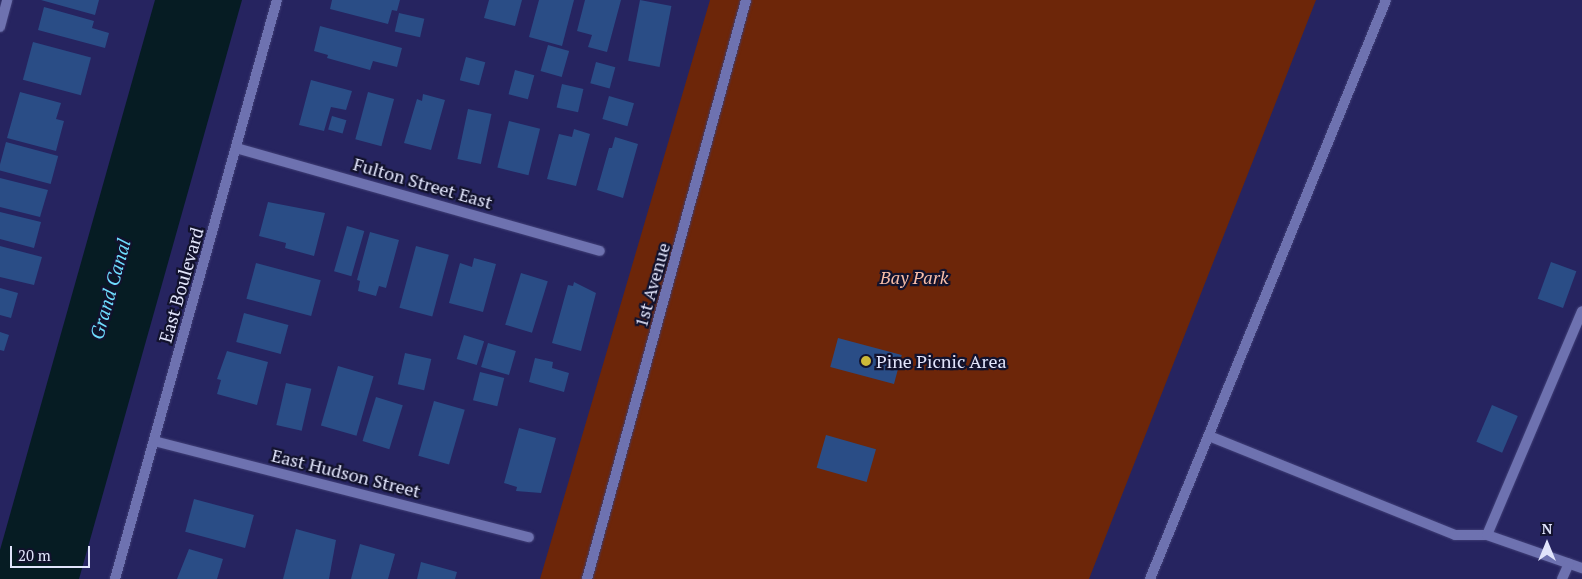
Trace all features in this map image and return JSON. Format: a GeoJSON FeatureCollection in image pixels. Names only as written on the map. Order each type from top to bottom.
{"type":"FeatureCollection","features":[{"type":"Feature","properties":{"kind":"street"},"geometry":{"type":"LineString","coordinates":[[0,27],[7,0]]}},
{"type":"Feature","properties":{"kind":"street","name":"East Boulevard"},"geometry":{"type":"LineString","coordinates":[[116,579],[277,0]]}},
{"type":"Feature","properties":{"kind":"street","name":"1st Avenue"},"geometry":{"type":"LineString","coordinates":[[587,579],[746,0]]}},
{"type":"Feature","properties":{"kind":"street"},"geometry":{"type":"LineString","coordinates":[[1150,579],[1386,0]]}},
{"type":"Feature","properties":{"kind":"street","name":"Fulton Street East"},"geometry":{"type":"LineString","coordinates":[[236,148],[600,251]]}},
{"type":"Feature","properties":{"kind":"street"},"geometry":{"type":"LineString","coordinates":[[1487,535],[1582,311]]}},
{"type":"Feature","properties":{"kind":"street"},"geometry":{"type":"LineString","coordinates":[[1209,436],[1455,535],[1487,535],[1576,565]]}},
{"type":"Feature","properties":{"kind":"street","name":"East Hudson Street"},"geometry":{"type":"LineString","coordinates":[[154,441],[529,536]]}},
{"type":"Feature","properties":{"kind":"street"},"geometry":{"type":"LineString","coordinates":[[1562,579],[1576,565],[1582,555]]}},
{"type":"Feature","properties":{"kind":"green space","name":"Bay Park"},"geometry":{"type":"Polygon","coordinates":[[[710,0],[1316,0],[1089,579],[540,579],[710,0]]]}},
{"type":"Feature","properties":{"kind":"water","name":"Grand Canal"},"geometry":{"type":"Polygon","coordinates":[[[155,0],[242,0],[79,579],[0,579],[0,550],[155,0]]]}},
{"type":"Feature","properties":{"kind":"building"},"geometry":{"type":"Polygon","coordinates":[[[41,0],[99,0],[95,15],[41,0]]]}},
{"type":"Feature","properties":{"kind":"building"},"geometry":{"type":"Polygon","coordinates":[[[332,0],[400,0],[397,11],[392,10],[388,24],[330,9],[332,0]]]}},
{"type":"Feature","properties":{"kind":"building"},"geometry":{"type":"Polygon","coordinates":[[[489,0],[522,0],[515,26],[484,18],[489,0]]]}},
{"type":"Feature","properties":{"kind":"building"},"geometry":{"type":"Polygon","coordinates":[[[539,0],[574,0],[562,46],[529,37],[539,0]]]}},
{"type":"Feature","properties":{"kind":"building"},"geometry":{"type":"Polygon","coordinates":[[[585,0],[621,0],[607,52],[588,47],[592,35],[577,31],[585,0]]]}},
{"type":"Feature","properties":{"kind":"building"},"geometry":{"type":"Polygon","coordinates":[[[640,0],[671,6],[660,67],[628,61],[640,0]]]}},
{"type":"Feature","properties":{"kind":"building"},"geometry":{"type":"Polygon","coordinates":[[[44,7],[94,21],[92,28],[109,33],[105,48],[38,30],[44,7]]]}},
{"type":"Feature","properties":{"kind":"building"},"geometry":{"type":"Polygon","coordinates":[[[399,13],[424,19],[420,37],[395,32],[399,13]]]}},
{"type":"Feature","properties":{"kind":"building"},"geometry":{"type":"Polygon","coordinates":[[[320,26],[402,48],[397,67],[373,61],[370,70],[327,58],[328,55],[314,51],[320,26]]]}},
{"type":"Feature","properties":{"kind":"building"},"geometry":{"type":"Polygon","coordinates":[[[33,42],[91,58],[81,95],[23,80],[33,42]]]}},
{"type":"Feature","properties":{"kind":"building"},"geometry":{"type":"Polygon","coordinates":[[[548,45],[569,51],[562,77],[541,71],[548,45]]]}},
{"type":"Feature","properties":{"kind":"building"},"geometry":{"type":"Polygon","coordinates":[[[466,57],[485,62],[479,85],[460,80],[466,57]]]}},
{"type":"Feature","properties":{"kind":"building"},"geometry":{"type":"Polygon","coordinates":[[[596,62],[615,67],[610,88],[590,83],[596,62]]]}},
{"type":"Feature","properties":{"kind":"building"},"geometry":{"type":"Polygon","coordinates":[[[515,70],[534,75],[528,99],[509,94],[515,70]]]}},
{"type":"Feature","properties":{"kind":"building"},"geometry":{"type":"Polygon","coordinates":[[[311,80],[352,91],[346,110],[331,107],[324,131],[299,125],[311,80]]]}},
{"type":"Feature","properties":{"kind":"building"},"geometry":{"type":"Polygon","coordinates":[[[562,84],[583,89],[578,112],[557,107],[562,84]]]}},
{"type":"Feature","properties":{"kind":"building"},"geometry":{"type":"Polygon","coordinates":[[[20,92],[61,103],[56,119],[64,121],[56,151],[7,138],[20,92]]]}},
{"type":"Feature","properties":{"kind":"building"},"geometry":{"type":"Polygon","coordinates":[[[368,92],[394,99],[381,146],[355,139],[368,92]]]}},
{"type":"Feature","properties":{"kind":"building"},"geometry":{"type":"Polygon","coordinates":[[[423,94],[445,100],[431,150],[404,143],[417,99],[422,101],[423,94]]]}},
{"type":"Feature","properties":{"kind":"building"},"geometry":{"type":"Polygon","coordinates":[[[609,96],[634,103],[627,126],[602,119],[609,96]]]}},
{"type":"Feature","properties":{"kind":"building"},"geometry":{"type":"Polygon","coordinates":[[[468,109],[491,114],[481,164],[457,159],[468,109]]]}},
{"type":"Feature","properties":{"kind":"building"},"geometry":{"type":"Polygon","coordinates":[[[332,116],[346,120],[343,134],[328,129],[332,116]]]}},
{"type":"Feature","properties":{"kind":"building"},"geometry":{"type":"Polygon","coordinates":[[[509,121],[540,129],[528,175],[497,168],[509,121]]]}},
{"type":"Feature","properties":{"kind":"building"},"geometry":{"type":"Polygon","coordinates":[[[574,129],[590,134],[576,186],[547,179],[559,134],[572,137],[574,129]]]}},
{"type":"Feature","properties":{"kind":"building"},"geometry":{"type":"Polygon","coordinates":[[[615,137],[638,144],[623,198],[597,190],[609,148],[612,148],[615,137]]]}},
{"type":"Feature","properties":{"kind":"building"},"geometry":{"type":"Polygon","coordinates":[[[6,142],[58,156],[51,184],[0,170],[6,142]]]}},
{"type":"Feature","properties":{"kind":"building"},"geometry":{"type":"Polygon","coordinates":[[[0,178],[48,190],[40,217],[0,207],[0,178]]]}},
{"type":"Feature","properties":{"kind":"building"},"geometry":{"type":"Polygon","coordinates":[[[268,202],[325,213],[314,256],[285,248],[286,243],[259,236],[268,202]]]}},
{"type":"Feature","properties":{"kind":"building"},"geometry":{"type":"Polygon","coordinates":[[[0,212],[41,222],[34,248],[0,239],[0,212]]]}},
{"type":"Feature","properties":{"kind":"building"},"geometry":{"type":"Polygon","coordinates":[[[347,226],[364,231],[351,276],[334,271],[347,226]]]}},
{"type":"Feature","properties":{"kind":"building"},"geometry":{"type":"Polygon","coordinates":[[[370,232],[399,240],[386,288],[379,286],[376,296],[358,291],[360,281],[357,280],[370,232]]]}},
{"type":"Feature","properties":{"kind":"building"},"geometry":{"type":"Polygon","coordinates":[[[0,246],[42,257],[34,285],[0,277],[0,246]]]}},
{"type":"Feature","properties":{"kind":"building"},"geometry":{"type":"Polygon","coordinates":[[[416,246],[449,255],[432,317],[399,308],[416,246]]]}},
{"type":"Feature","properties":{"kind":"building"},"geometry":{"type":"Polygon","coordinates":[[[474,258],[496,264],[483,312],[449,303],[460,263],[472,267],[474,258]]]}},
{"type":"Feature","properties":{"kind":"building"},"geometry":{"type":"Polygon","coordinates":[[[1551,262],[1576,271],[1563,308],[1538,299],[1551,262]]]}},
{"type":"Feature","properties":{"kind":"building"},"geometry":{"type":"Polygon","coordinates":[[[256,263],[321,280],[311,316],[246,299],[256,263]]]}},
{"type":"Feature","properties":{"kind":"building"},"geometry":{"type":"Polygon","coordinates":[[[521,273],[548,281],[532,333],[505,325],[521,273]]]}},
{"type":"Feature","properties":{"kind":"building"},"geometry":{"type":"Polygon","coordinates":[[[574,282],[596,293],[581,351],[552,343],[568,285],[573,286],[574,282]]]}},
{"type":"Feature","properties":{"kind":"building"},"geometry":{"type":"Polygon","coordinates":[[[0,288],[18,293],[11,318],[0,315],[0,288]]]}},
{"type":"Feature","properties":{"kind":"building"},"geometry":{"type":"Polygon","coordinates":[[[244,313],[288,325],[281,354],[236,342],[244,313]]]}},
{"type":"Feature","properties":{"kind":"building"},"geometry":{"type":"Polygon","coordinates":[[[0,332],[9,335],[4,351],[0,350],[0,332]]]}},
{"type":"Feature","properties":{"kind":"building"},"geometry":{"type":"Polygon","coordinates":[[[464,335],[484,341],[477,365],[457,359],[464,335]]]}},
{"type":"Feature","properties":{"kind":"building","name":"Pine Picnic Area"},"geometry":{"type":"Polygon","coordinates":[[[838,338],[902,355],[894,384],[830,367],[838,338]]]}},
{"type":"Feature","properties":{"kind":"building"},"geometry":{"type":"Polygon","coordinates":[[[488,343],[516,351],[509,375],[481,367],[488,343]]]}},
{"type":"Feature","properties":{"kind":"building"},"geometry":{"type":"Polygon","coordinates":[[[227,351],[268,362],[257,405],[217,394],[221,380],[217,379],[227,351]]]}},
{"type":"Feature","properties":{"kind":"building"},"geometry":{"type":"Polygon","coordinates":[[[405,353],[431,359],[424,390],[398,384],[405,353]]]}},
{"type":"Feature","properties":{"kind":"building"},"geometry":{"type":"Polygon","coordinates":[[[535,358],[553,362],[552,368],[569,373],[564,392],[529,382],[535,358]]]}},
{"type":"Feature","properties":{"kind":"building"},"geometry":{"type":"Polygon","coordinates":[[[338,366],[374,376],[356,436],[321,426],[338,366]]]}},
{"type":"Feature","properties":{"kind":"building"},"geometry":{"type":"Polygon","coordinates":[[[480,372],[504,378],[497,406],[473,400],[480,372]]]}},
{"type":"Feature","properties":{"kind":"building"},"geometry":{"type":"Polygon","coordinates":[[[286,383],[311,389],[302,431],[276,425],[286,383]]]}},
{"type":"Feature","properties":{"kind":"building"},"geometry":{"type":"Polygon","coordinates":[[[376,397],[403,405],[389,449],[363,441],[376,397]]]}},
{"type":"Feature","properties":{"kind":"building"},"geometry":{"type":"Polygon","coordinates":[[[434,401],[465,410],[449,465],[418,456],[434,401]]]}},
{"type":"Feature","properties":{"kind":"building"},"geometry":{"type":"Polygon","coordinates":[[[1492,405],[1518,416],[1502,453],[1476,442],[1492,405]]]}},
{"type":"Feature","properties":{"kind":"building"},"geometry":{"type":"Polygon","coordinates":[[[519,428],[556,438],[541,493],[516,491],[517,487],[504,483],[519,428]]]}},
{"type":"Feature","properties":{"kind":"building"},"geometry":{"type":"Polygon","coordinates":[[[826,435],[876,449],[867,482],[817,468],[826,435]]]}},
{"type":"Feature","properties":{"kind":"building"},"geometry":{"type":"Polygon","coordinates":[[[194,499],[254,515],[245,548],[185,532],[194,499]]]}},
{"type":"Feature","properties":{"kind":"building"},"geometry":{"type":"Polygon","coordinates":[[[296,529],[336,540],[329,579],[283,579],[296,529]]]}},
{"type":"Feature","properties":{"kind":"building"},"geometry":{"type":"Polygon","coordinates":[[[360,544],[395,554],[388,579],[351,579],[360,544]]]}},
{"type":"Feature","properties":{"kind":"building"},"geometry":{"type":"Polygon","coordinates":[[[189,549],[223,559],[217,579],[177,579],[189,549]]]}},
{"type":"Feature","properties":{"kind":"building"},"geometry":{"type":"Polygon","coordinates":[[[421,562],[457,572],[455,579],[417,579],[421,562]]]}},
{"type":"Feature","properties":{"kind":"place","name":"Pine Picnic Area"},"geometry":{"type":"Point","coordinates":[866,361]}}]}
